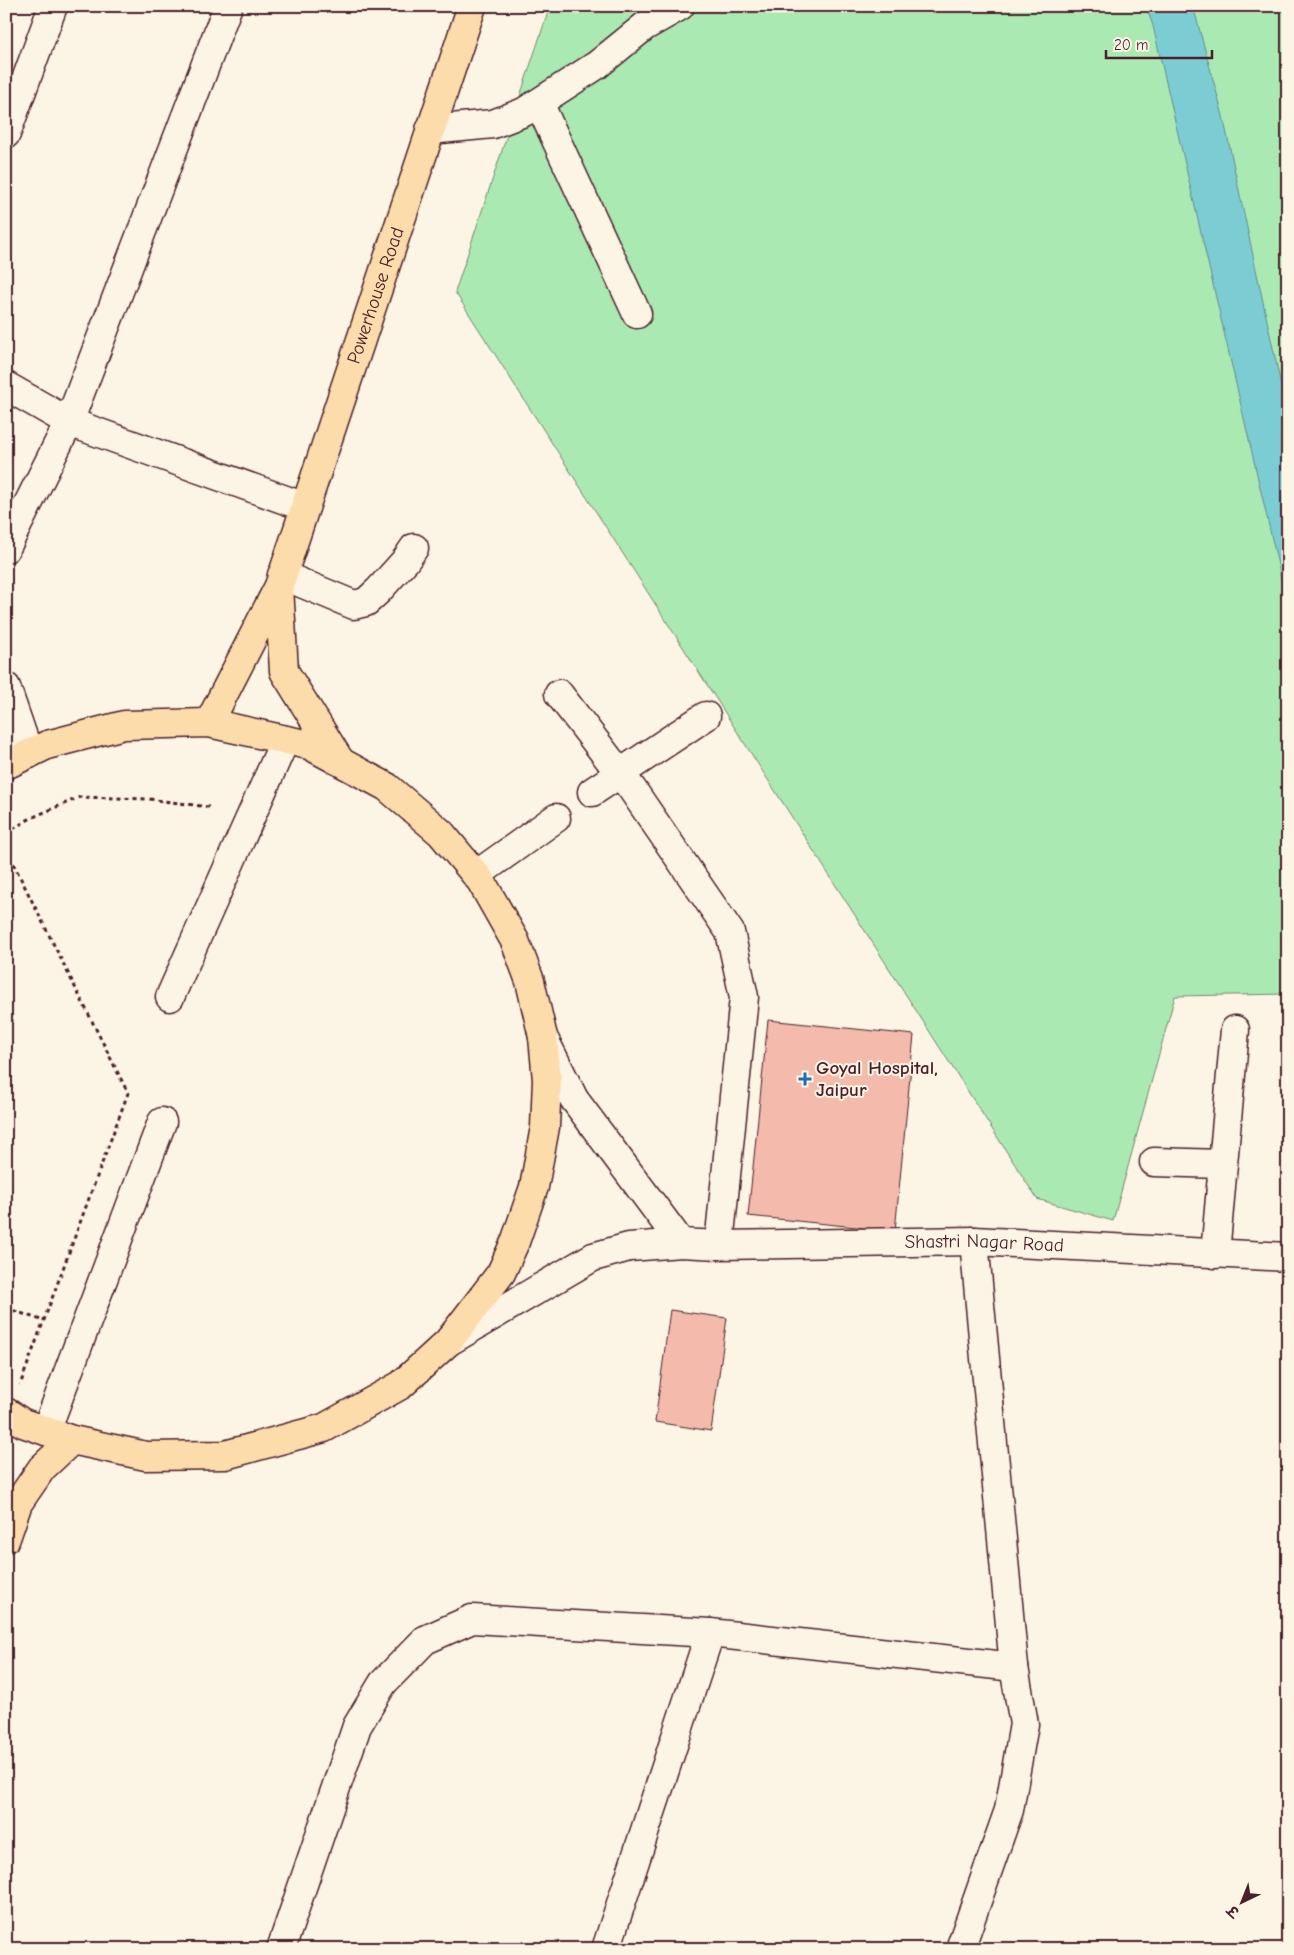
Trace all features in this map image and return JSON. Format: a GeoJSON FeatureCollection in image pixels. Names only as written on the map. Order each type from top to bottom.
{"type":"FeatureCollection","features":[{"type":"Feature","properties":{"kind":"main road","name":"Powerhouse Road"},"geometry":{"type":"LineString","coordinates":[[281,581],[472,6]]}},
{"type":"Feature","properties":{"kind":"main road"},"geometry":{"type":"LineString","coordinates":[[209,723],[281,581]]}},
{"type":"Feature","properties":{"kind":"main road"},"geometry":{"type":"LineString","coordinates":[[281,581],[284,671],[340,762]]}},
{"type":"Feature","properties":{"kind":"main road"},"geometry":{"type":"LineString","coordinates":[[8,1413],[23,1423],[72,1440],[146,1456],[225,1455],[324,1428],[401,1385],[448,1342],[501,1273],[515,1242],[534,1187],[545,1127],[547,1080],[543,1037],[530,981],[515,941],[476,875],[441,833],[387,787],[308,745],[209,723],[124,725],[47,745],[17,760]]}},
{"type":"Feature","properties":{"kind":"main road"},"geometry":{"type":"LineString","coordinates":[[6,1538],[18,1503],[32,1482],[42,1468],[72,1440]]}},
{"type":"Feature","properties":{"kind":"street"},"geometry":{"type":"LineString","coordinates":[[6,134],[53,6]]}},
{"type":"Feature","properties":{"kind":"street"},"geometry":{"type":"LineString","coordinates":[[6,548],[69,422],[228,6]]}},
{"type":"Feature","properties":{"kind":"street"},"geometry":{"type":"LineString","coordinates":[[430,130],[493,124],[524,112],[597,65],[645,26],[680,6]]}},
{"type":"Feature","properties":{"kind":"street"},"geometry":{"type":"LineString","coordinates":[[539,102],[637,314]]}},
{"type":"Feature","properties":{"kind":"street"},"geometry":{"type":"LineString","coordinates":[[6,386],[69,422],[305,507]]}},
{"type":"Feature","properties":{"kind":"street"},"geometry":{"type":"LineString","coordinates":[[281,581],[354,605],[366,602],[378,591],[414,548]]}},
{"type":"Feature","properties":{"kind":"street"},"geometry":{"type":"LineString","coordinates":[[6,687],[17,760]]}},
{"type":"Feature","properties":{"kind":"street"},"geometry":{"type":"LineString","coordinates":[[559,694],[620,772],[730,932],[744,997],[719,1245]]}},
{"type":"Feature","properties":{"kind":"street"},"geometry":{"type":"LineString","coordinates":[[592,792],[706,716]]}},
{"type":"Feature","properties":{"kind":"street"},"geometry":{"type":"LineString","coordinates":[[170,997],[284,740]]}},
{"type":"Feature","properties":{"kind":"street"},"geometry":{"type":"LineString","coordinates":[[476,875],[556,818]]}},
{"type":"Feature","properties":{"kind":"street"},"geometry":{"type":"LineString","coordinates":[[1214,1254],[1235,1030]]}},
{"type":"Feature","properties":{"kind":"street"},"geometry":{"type":"LineString","coordinates":[[543,1037],[574,1099],[682,1243]]}},
{"type":"Feature","properties":{"kind":"street"},"geometry":{"type":"LineString","coordinates":[[46,1431],[162,1122]]}},
{"type":"Feature","properties":{"kind":"street"},"geometry":{"type":"LineString","coordinates":[[1154,1162],[1222,1164]]}},
{"type":"Feature","properties":{"kind":"street"},"geometry":{"type":"LineString","coordinates":[[960,1949],[1009,1810],[1024,1724],[1014,1667],[974,1241]]}},
{"type":"Feature","properties":{"kind":"street","name":"Shastri Nagar Road"},"geometry":{"type":"LineString","coordinates":[[448,1342],[593,1257],[629,1247],[682,1243],[719,1245],[974,1241],[1288,1257]]}},
{"type":"Feature","properties":{"kind":"street"},"geometry":{"type":"LineString","coordinates":[[281,1949],[357,1726],[383,1683],[425,1640],[472,1619],[710,1633],[1014,1667]]}},
{"type":"Feature","properties":{"kind":"street"},"geometry":{"type":"LineString","coordinates":[[606,1949],[710,1633]]}},
{"type":"Feature","properties":{"kind":"path"},"geometry":{"type":"LineString","coordinates":[[6,834],[31,818],[80,797],[150,798],[209,807]]}},
{"type":"Feature","properties":{"kind":"path"},"geometry":{"type":"LineString","coordinates":[[6,850],[128,1094],[8,1413]]}},
{"type":"Feature","properties":{"kind":"path"},"geometry":{"type":"LineString","coordinates":[[6,1308],[44,1321]]}},
{"type":"Feature","properties":{"kind":"green space"},"geometry":{"type":"Polygon","coordinates":[[[550,6],[1288,6],[1288,994],[1175,996],[1113,1221],[1037,1199],[455,292],[550,6]]]}},
{"type":"Feature","properties":{"kind":"water"},"geometry":{"type":"Polygon","coordinates":[[[1146,6],[1193,6],[1223,116],[1288,418],[1288,608],[1153,26],[1146,6]]]}},
{"type":"Feature","properties":{"kind":"building"},"geometry":{"type":"Polygon","coordinates":[[[768,1020],[914,1035],[895,1231],[748,1216],[768,1020]]]}},
{"type":"Feature","properties":{"kind":"building"},"geometry":{"type":"Polygon","coordinates":[[[670,1310],[727,1318],[711,1431],[655,1422],[670,1310]]]}},
{"type":"Feature","properties":{"kind":"place","name":"Goyal Hospital, Jaipur"},"geometry":{"type":"Point","coordinates":[805,1079]}}]}
